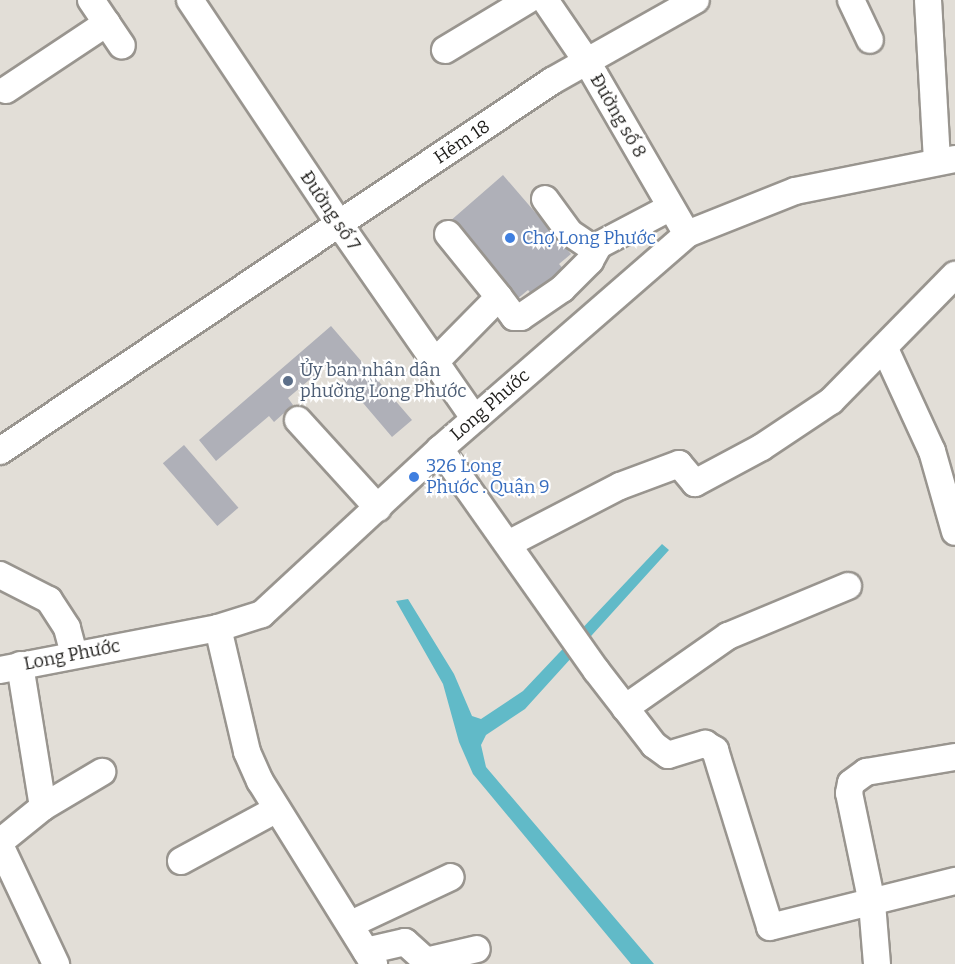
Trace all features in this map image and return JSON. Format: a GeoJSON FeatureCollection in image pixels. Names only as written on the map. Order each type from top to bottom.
{"type":"FeatureCollection","features":[{"type":"Feature","properties":{"kind":"street"},"geometry":{"type":"LineString","coordinates":[[91,0],[122,46]]}},
{"type":"Feature","properties":{"kind":"street","name":"Đường số 7"},"geometry":{"type":"LineString","coordinates":[[190,0],[340,225],[475,419]]}},
{"type":"Feature","properties":{"kind":"street"},"geometry":{"type":"LineString","coordinates":[[445,50],[528,0]]}},
{"type":"Feature","properties":{"kind":"street","name":"Đường số 8"},"geometry":{"type":"LineString","coordinates":[[545,0],[586,60],[687,234]]}},
{"type":"Feature","properties":{"kind":"street","name":"Hẻm 18"},"geometry":{"type":"LineString","coordinates":[[0,451],[586,60],[696,0]]}},
{"type":"Feature","properties":{"kind":"street"},"geometry":{"type":"LineString","coordinates":[[851,0],[870,40]]}},
{"type":"Feature","properties":{"kind":"street"},"geometry":{"type":"LineString","coordinates":[[928,0],[946,160]]}},
{"type":"Feature","properties":{"kind":"street"},"geometry":{"type":"LineString","coordinates":[[6,90],[107,23]]}},
{"type":"Feature","properties":{"kind":"street","name":"Long Phước"},"geometry":{"type":"LineString","coordinates":[[10,667],[218,628],[271,608],[440,449],[687,234],[795,191],[946,160]]}},
{"type":"Feature","properties":{"kind":"street"},"geometry":{"type":"LineString","coordinates":[[545,199],[570,232],[588,244],[599,245]]}},
{"type":"Feature","properties":{"kind":"street"},"geometry":{"type":"LineString","coordinates":[[448,234],[514,317],[521,317],[562,289],[590,261],[599,245],[671,207]]}},
{"type":"Feature","properties":{"kind":"street"},"geometry":{"type":"LineString","coordinates":[[508,544],[620,486],[676,465],[681,465],[692,482],[696,482],[803,421],[831,401],[885,350],[955,274]]}},
{"type":"Feature","properties":{"kind":"street"},"geometry":{"type":"LineString","coordinates":[[435,362],[499,297]]}},
{"type":"Feature","properties":{"kind":"street"},"geometry":{"type":"LineString","coordinates":[[885,350],[932,450],[955,532]]}},
{"type":"Feature","properties":{"kind":"street"},"geometry":{"type":"LineString","coordinates":[[298,420],[378,508]]}},
{"type":"Feature","properties":{"kind":"street"},"geometry":{"type":"LineString","coordinates":[[440,449],[625,708],[663,753],[705,744],[715,750],[770,927],[955,881]]}},
{"type":"Feature","properties":{"kind":"street"},"geometry":{"type":"LineString","coordinates":[[0,575],[49,600],[68,628],[74,654]]}},
{"type":"Feature","properties":{"kind":"street"},"geometry":{"type":"LineString","coordinates":[[625,708],[728,636],[848,586]]}},
{"type":"Feature","properties":{"kind":"street"},"geometry":{"type":"LineString","coordinates":[[218,628],[247,752],[277,809],[370,957],[405,942],[427,963],[477,949]]}},
{"type":"Feature","properties":{"kind":"street"},"geometry":{"type":"LineString","coordinates":[[10,667],[43,807]]}},
{"type":"Feature","properties":{"kind":"street"},"geometry":{"type":"LineString","coordinates":[[877,964],[872,903],[849,793],[851,783],[866,772],[955,757]]}},
{"type":"Feature","properties":{"kind":"street"},"geometry":{"type":"LineString","coordinates":[[56,964],[0,844],[43,807],[102,772]]}},
{"type":"Feature","properties":{"kind":"street"},"geometry":{"type":"LineString","coordinates":[[181,861],[277,809]]}},
{"type":"Feature","properties":{"kind":"street"},"geometry":{"type":"LineString","coordinates":[[351,924],[451,877]]}},
{"type":"Feature","properties":{"kind":"water"},"geometry":{"type":"Polygon","coordinates":[[[662,544],[669,550],[525,709],[486,735],[481,745],[486,767],[654,964],[631,964],[473,774],[459,742],[443,684],[396,601],[408,599],[454,674],[472,716],[481,719],[523,691],[662,544]]]}},
{"type":"Feature","properties":{"kind":"building","name":"Chợ Long Phước"},"geometry":{"type":"Polygon","coordinates":[[[503,175],[571,254],[559,264],[566,272],[536,299],[528,290],[516,300],[449,222],[503,175]]]}},
{"type":"Feature","properties":{"kind":"building","name":"Ủy ban nhân dân phường Long Phước"},"geometry":{"type":"Polygon","coordinates":[[[331,326],[412,420],[392,437],[329,363],[288,398],[293,405],[274,422],[269,416],[216,461],[199,440],[331,326]]]}},
{"type":"Feature","properties":{"kind":"building"},"geometry":{"type":"Polygon","coordinates":[[[184,445],[238,508],[217,526],[163,463],[184,445]]]}},
{"type":"Feature","properties":{"kind":"place","name":"Chợ Long Phước"},"geometry":{"type":"Point","coordinates":[510,238]}},
{"type":"Feature","properties":{"kind":"place","name":"Ủy ban nhân dân phường Long Phước"},"geometry":{"type":"Point","coordinates":[288,381]}},
{"type":"Feature","properties":{"kind":"place","name":"326 Long Phước . Quận 9"},"geometry":{"type":"Point","coordinates":[414,477]}}]}
